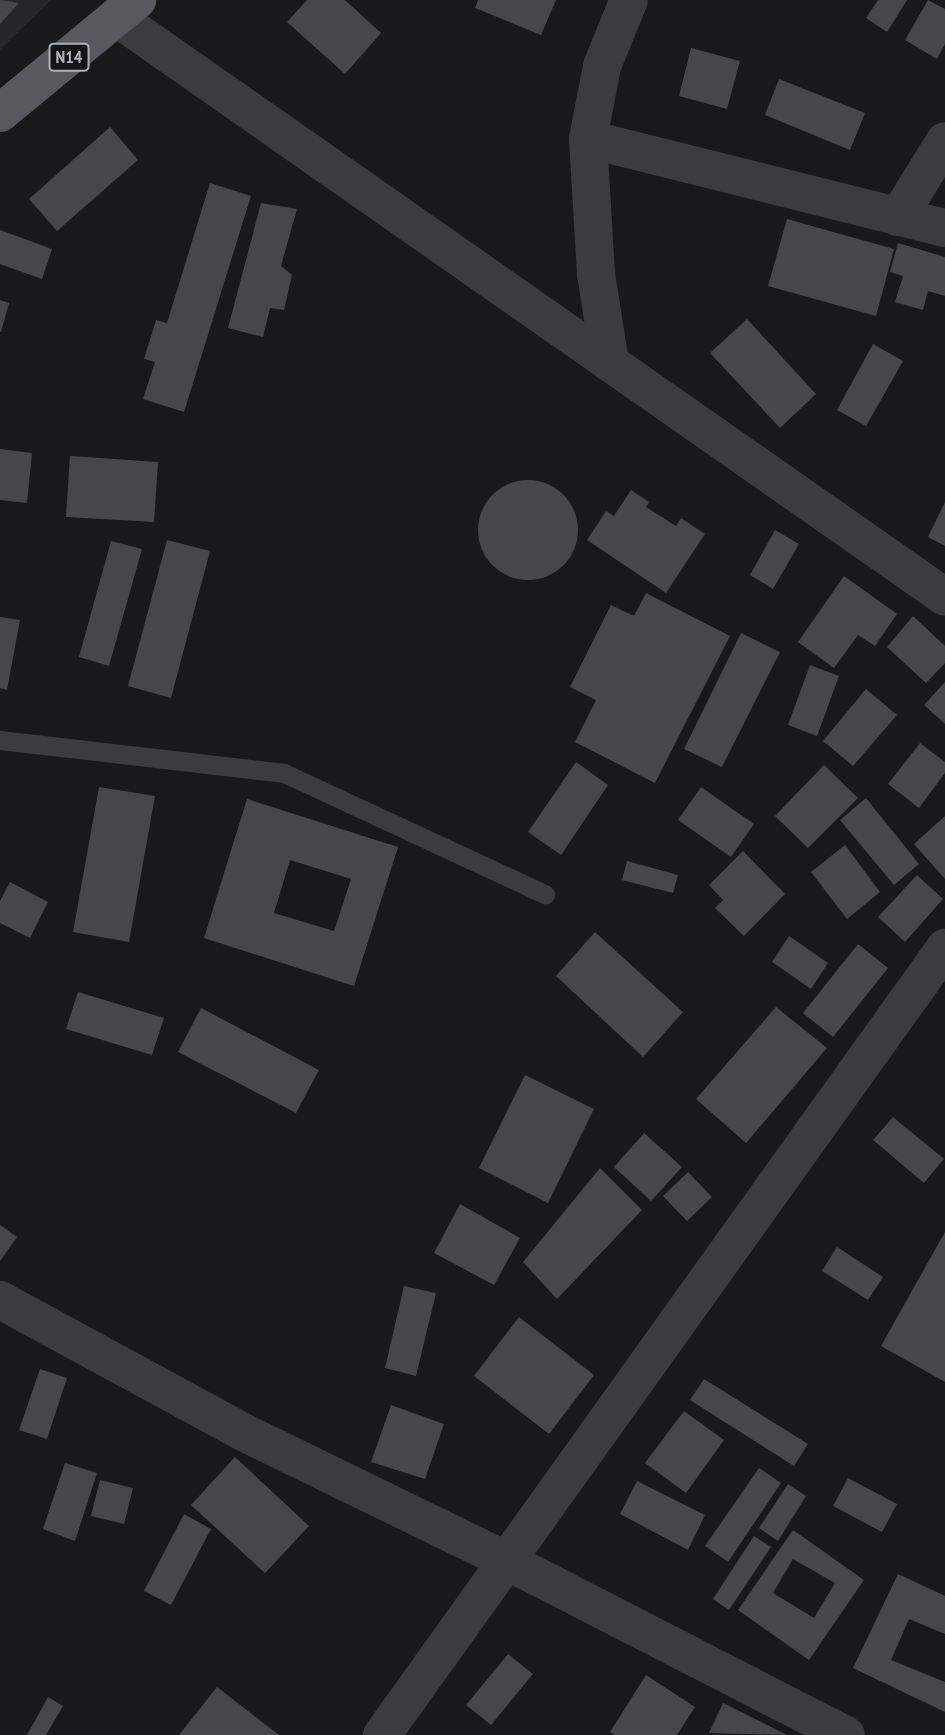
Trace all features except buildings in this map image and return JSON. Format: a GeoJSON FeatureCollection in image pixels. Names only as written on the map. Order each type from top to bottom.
{"type":"FeatureCollection","features":[{"type":"Feature","properties":{"kind":"main road","name":"N14"},"geometry":{"type":"LineString","coordinates":[[0,113],[127,9]]}},
{"type":"Feature","properties":{"kind":"street"},"geometry":{"type":"LineString","coordinates":[[610,363],[596,274],[589,139],[603,66],[629,0]]}},
{"type":"Feature","properties":{"kind":"street"},"geometry":{"type":"LineString","coordinates":[[127,9],[610,363],[945,597]]}},
{"type":"Feature","properties":{"kind":"street"},"geometry":{"type":"LineString","coordinates":[[589,139],[945,229]]}},
{"type":"Feature","properties":{"kind":"street"},"geometry":{"type":"LineString","coordinates":[[898,217],[945,141]]}},
{"type":"Feature","properties":{"kind":"street"},"geometry":{"type":"LineString","coordinates":[[382,1735],[945,948]]}},
{"type":"Feature","properties":{"kind":"street"},"geometry":{"type":"LineString","coordinates":[[0,1300],[245,1433],[507,1561],[846,1735]]}},
{"type":"Feature","properties":{"kind":"lane"},"geometry":{"type":"LineString","coordinates":[[0,740],[284,773],[545,894]]}},
{"type":"Feature","properties":{"kind":"shaded area"},"geometry":{"type":"Polygon","coordinates":[[[0,0],[51,0],[0,50],[0,0]]]}}]}
